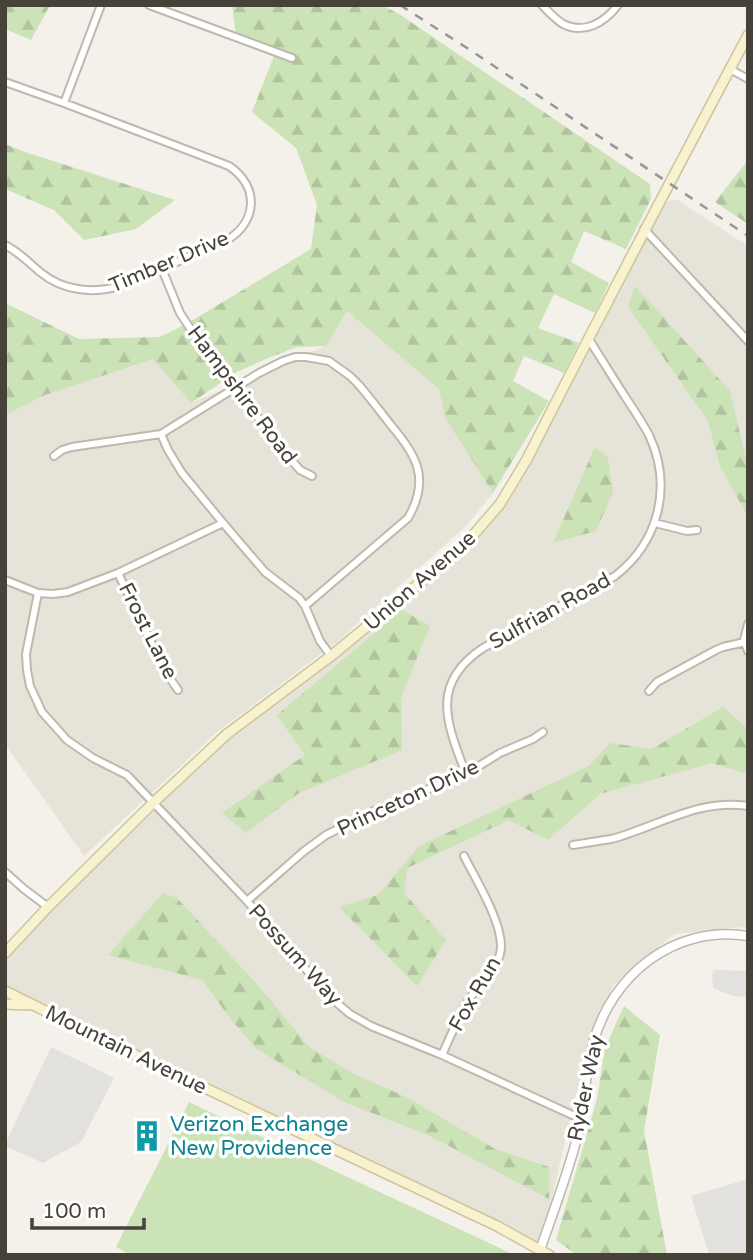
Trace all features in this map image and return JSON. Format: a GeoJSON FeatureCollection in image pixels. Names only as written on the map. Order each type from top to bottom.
{"type":"FeatureCollection","features":[{"type":"Feature","properties":{"kind":"main road","name":"Union Avenue"},"geometry":{"type":"LineString","coordinates":[[5,953],[153,803],[227,734],[331,656],[446,563],[488,520],[527,459],[644,229],[748,35]]}},
{"type":"Feature","properties":{"kind":"main road","name":"Mountain Avenue"},"geometry":{"type":"LineString","coordinates":[[5,991],[497,1226],[545,1252]]}},
{"type":"Feature","properties":{"kind":"main road"},"geometry":{"type":"LineString","coordinates":[[5,1004],[32,1005]]}},
{"type":"Feature","properties":{"kind":"street"},"geometry":{"type":"LineString","coordinates":[[64,103],[101,5]]}},
{"type":"Feature","properties":{"kind":"street"},"geometry":{"type":"LineString","coordinates":[[149,5],[292,58]]}},
{"type":"Feature","properties":{"kind":"street"},"geometry":{"type":"LineString","coordinates":[[542,5],[563,24],[579,28],[602,21],[618,5]]}},
{"type":"Feature","properties":{"kind":"street"},"geometry":{"type":"LineString","coordinates":[[730,69],[748,79]]}},
{"type":"Feature","properties":{"kind":"street","name":"Timber Drive"},"geometry":{"type":"LineString","coordinates":[[5,82],[229,166],[245,181],[251,197],[251,206],[242,229],[226,240],[115,288],[80,290],[63,285],[47,277],[5,245]]}},
{"type":"Feature","properties":{"kind":"street"},"geometry":{"type":"LineString","coordinates":[[644,229],[748,341]]}},
{"type":"Feature","properties":{"kind":"street","name":"Hampshire Road"},"geometry":{"type":"LineString","coordinates":[[162,269],[180,313],[211,360],[300,470],[312,476]]}},
{"type":"Feature","properties":{"kind":"street","name":"Sulfrian Road"},"geometry":{"type":"LineString","coordinates":[[466,774],[446,715],[447,699],[456,673],[483,648],[615,576],[641,550],[655,523],[660,482],[653,446],[643,424],[588,338]]}},
{"type":"Feature","properties":{"kind":"street"},"geometry":{"type":"LineString","coordinates":[[54,456],[72,447],[162,434],[259,373],[283,361],[306,357],[329,361],[359,385],[408,446],[418,469],[419,495],[408,518],[305,606]]}},
{"type":"Feature","properties":{"kind":"street"},"geometry":{"type":"LineString","coordinates":[[162,434],[181,473],[265,572],[293,593],[305,606],[322,645],[331,656]]}},
{"type":"Feature","properties":{"kind":"street"},"geometry":{"type":"LineString","coordinates":[[5,580],[38,593],[68,592],[118,573],[223,523]]}},
{"type":"Feature","properties":{"kind":"street"},"geometry":{"type":"LineString","coordinates":[[655,523],[687,531],[697,530]]}},
{"type":"Feature","properties":{"kind":"street","name":"Frost Lane"},"geometry":{"type":"LineString","coordinates":[[118,573],[165,671],[178,690]]}},
{"type":"Feature","properties":{"kind":"street","name":"Possum Way"},"geometry":{"type":"LineString","coordinates":[[38,593],[26,654],[30,686],[42,712],[67,740],[93,758],[127,775],[247,901],[331,998],[350,1014],[371,1026],[442,1055],[581,1119]]}},
{"type":"Feature","properties":{"kind":"street"},"geometry":{"type":"LineString","coordinates":[[748,624],[745,632],[748,651]]}},
{"type":"Feature","properties":{"kind":"street"},"geometry":{"type":"LineString","coordinates":[[649,691],[657,682],[716,650],[745,642]]}},
{"type":"Feature","properties":{"kind":"street","name":"Princeton Drive"},"geometry":{"type":"LineString","coordinates":[[247,901],[326,835],[374,811],[466,774],[500,753],[543,732]]}},
{"type":"Feature","properties":{"kind":"street"},"geometry":{"type":"LineString","coordinates":[[573,845],[611,838],[704,807],[727,804],[748,806]]}},
{"type":"Feature","properties":{"kind":"street","name":"Fox Run"},"geometry":{"type":"LineString","coordinates":[[442,1055],[470,997],[501,955],[500,935],[495,917],[464,856]]}},
{"type":"Feature","properties":{"kind":"street"},"geometry":{"type":"LineString","coordinates":[[5,872],[48,907]]}},
{"type":"Feature","properties":{"kind":"street","name":"Ryder Way"},"geometry":{"type":"LineString","coordinates":[[545,1252],[581,1119],[593,1041],[606,1011],[623,986],[655,954],[682,941],[711,934],[748,936]]}},
{"type":"Feature","properties":{"kind":"shaded area"},"geometry":{"type":"Polygon","coordinates":[[[676,199],[748,246],[748,929],[744,927],[674,934],[613,985],[575,1098],[540,1250],[5,990],[5,954],[149,806],[466,544],[531,451],[666,202],[676,199]]]}},
{"type":"Feature","properties":{"kind":"shaded area"},"geometry":{"type":"Polygon","coordinates":[[[347,311],[439,389],[445,418],[493,493],[468,524],[338,641],[216,733],[84,856],[5,744],[5,415],[42,396],[153,359],[191,403],[325,346],[347,311]]]}},
{"type":"Feature","properties":{"kind":"shaded area"},"geometry":{"type":"Polygon","coordinates":[[[714,970],[748,971],[748,997],[733,996],[713,988],[714,970]]]}},
{"type":"Feature","properties":{"kind":"shaded area"},"geometry":{"type":"Polygon","coordinates":[[[51,1047],[114,1078],[81,1142],[43,1163],[5,1144],[51,1047]]]}},
{"type":"Feature","properties":{"kind":"shaded area"},"geometry":{"type":"Polygon","coordinates":[[[748,1179],[748,1255],[709,1255],[691,1196],[748,1179]]]}},
{"type":"Feature","properties":{"kind":"green space"},"geometry":{"type":"Polygon","coordinates":[[[5,5],[50,5],[31,40],[5,29],[5,5]]]}},
{"type":"Feature","properties":{"kind":"green space"},"geometry":{"type":"Polygon","coordinates":[[[232,5],[381,5],[399,14],[650,184],[651,199],[626,249],[584,231],[571,262],[609,283],[595,313],[554,294],[538,328],[579,343],[564,373],[524,356],[513,381],[549,401],[493,493],[445,418],[439,389],[347,311],[326,346],[297,347],[266,359],[237,372],[191,403],[153,359],[45,395],[5,415],[5,303],[79,339],[160,337],[311,249],[317,205],[296,148],[252,112],[276,51],[236,36],[232,5]]]}},
{"type":"Feature","properties":{"kind":"green space"},"geometry":{"type":"Polygon","coordinates":[[[5,144],[175,200],[136,229],[84,240],[54,210],[5,189],[5,144]]]}},
{"type":"Feature","properties":{"kind":"green space"},"geometry":{"type":"Polygon","coordinates":[[[748,160],[748,224],[715,202],[748,160]]]}},
{"type":"Feature","properties":{"kind":"green space"},"geometry":{"type":"Polygon","coordinates":[[[635,286],[730,391],[748,468],[748,517],[720,466],[708,421],[628,307],[635,286]]]}},
{"type":"Feature","properties":{"kind":"green space"},"geometry":{"type":"Polygon","coordinates":[[[595,447],[608,458],[613,492],[596,531],[553,543],[595,447]]]}},
{"type":"Feature","properties":{"kind":"green space"},"geometry":{"type":"Polygon","coordinates":[[[402,610],[430,626],[401,697],[402,750],[299,793],[246,833],[222,813],[305,755],[277,715],[402,610]]]}},
{"type":"Feature","properties":{"kind":"green space"},"geometry":{"type":"Polygon","coordinates":[[[723,707],[748,729],[748,774],[712,763],[600,794],[548,840],[509,820],[407,868],[404,893],[446,940],[417,986],[339,907],[378,895],[419,846],[589,766],[610,743],[652,749],[723,707]]]}},
{"type":"Feature","properties":{"kind":"green space"},"geometry":{"type":"Polygon","coordinates":[[[163,893],[177,898],[257,984],[310,1048],[356,1075],[406,1097],[495,1149],[549,1167],[549,1199],[430,1136],[344,1102],[257,1049],[202,980],[108,955],[163,893]]]}},
{"type":"Feature","properties":{"kind":"green space"},"geometry":{"type":"Polygon","coordinates":[[[624,1006],[660,1035],[644,1131],[667,1255],[577,1255],[556,1240],[597,1099],[605,1048],[624,1006]]]}},
{"type":"Feature","properties":{"kind":"green space"},"geometry":{"type":"Polygon","coordinates":[[[189,1102],[515,1255],[131,1255],[116,1247],[189,1102]]]}},
{"type":"Feature","properties":{"kind":"railway"},"geometry":{"type":"LineString","coordinates":[[400,5],[748,236]]}},
{"type":"Feature","properties":{"kind":"place","name":"Verizon Exchange New Providence"},"geometry":{"type":"Point","coordinates":[147,1136]}}]}
